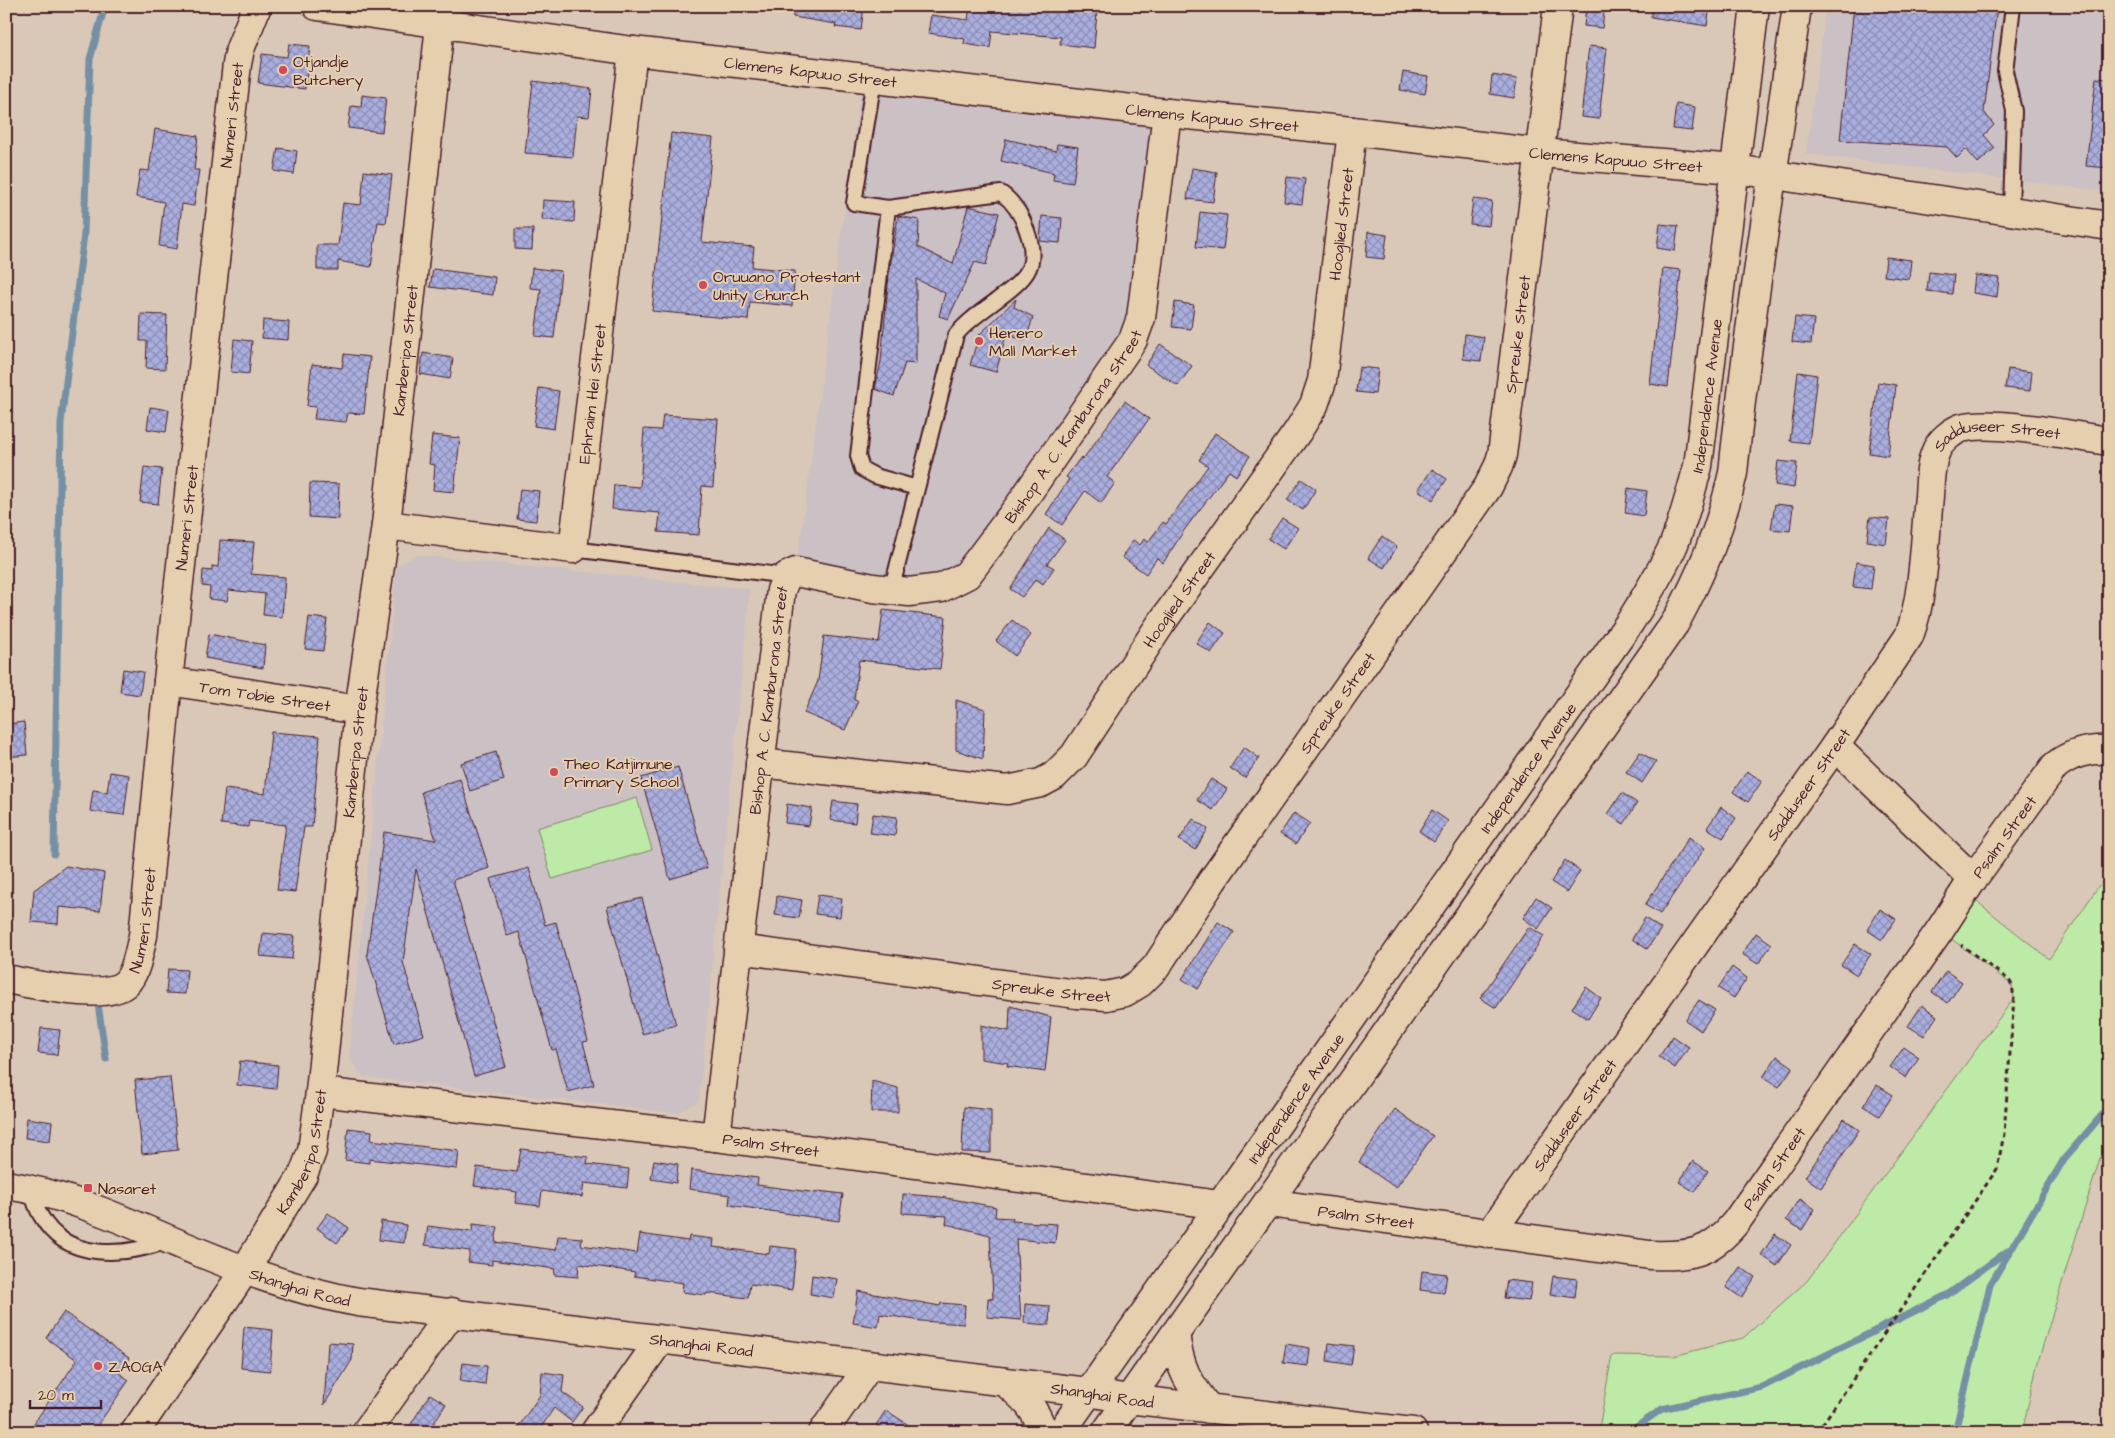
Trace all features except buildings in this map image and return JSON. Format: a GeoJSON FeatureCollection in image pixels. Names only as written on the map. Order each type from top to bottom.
{"type":"FeatureCollection","features":[{"type":"Feature","properties":{"kind":"street","name":"Numeri Street"},"geometry":{"type":"LineString","coordinates":[[6,979],[69,991],[118,989],[128,981],[134,969],[143,936],[168,681],[237,64],[240,49],[257,6]]}},
{"type":"Feature","properties":{"kind":"street","name":"Clemens Kapuuo Street"},"geometry":{"type":"LineString","coordinates":[[317,6],[633,51],[1166,113],[1352,130],[1541,153],[1735,169],[2109,226]]}},
{"type":"Feature","properties":{"kind":"street","name":"Spreuke Street"},"geometry":{"type":"LineString","coordinates":[[738,949],[1077,994],[1106,996],[1125,992],[1140,983],[1156,967],[1212,881],[1494,478],[1502,455],[1558,6]]}},
{"type":"Feature","properties":{"kind":"street","name":"Independence Avenue"},"geometry":{"type":"LineString","coordinates":[[1061,1432],[1630,622],[1658,576],[1674,544],[1698,466],[1755,6]]}},
{"type":"Feature","properties":{"kind":"street"},"geometry":{"type":"LineString","coordinates":[[1106,1432],[1675,623],[1699,579],[1726,503],[1733,473],[1760,255],[1774,175],[1797,6]]}},
{"type":"Feature","properties":{"kind":"street","name":"Kamberipa Street"},"geometry":{"type":"LineString","coordinates":[[135,1432],[245,1270],[308,1165],[315,1136],[359,710],[386,525],[440,25]]}},
{"type":"Feature","properties":{"kind":"street","name":"Ephraim Hei Street"},"geometry":{"type":"LineString","coordinates":[[573,549],[633,51]]}},
{"type":"Feature","properties":{"kind":"street","name":"Bishop A. C. Kamburona Street"},"geometry":{"type":"LineString","coordinates":[[716,1137],[780,590],[787,576],[796,572],[891,591],[909,592],[942,588],[967,575],[1019,506],[1133,340],[1141,318],[1166,113]]}},
{"type":"Feature","properties":{"kind":"street","name":"Hooglied Street"},"geometry":{"type":"LineString","coordinates":[[760,763],[1007,790],[1041,783],[1066,766],[1160,625],[1284,451],[1314,405],[1322,381],[1352,130]]}},
{"type":"Feature","properties":{"kind":"street","name":"Sadduseer Street"},"geometry":{"type":"LineString","coordinates":[[1490,1234],[1835,746],[1909,636],[1914,624],[1919,594],[1931,473],[1935,451],[1953,432],[1962,428],[1986,425],[2109,440]]}},
{"type":"Feature","properties":{"kind":"street"},"geometry":{"type":"LineString","coordinates":[[386,525],[573,549]]}},
{"type":"Feature","properties":{"kind":"street","name":"Tom Tobie Street"},"geometry":{"type":"LineString","coordinates":[[168,681],[359,710]]}},
{"type":"Feature","properties":{"kind":"street"},"geometry":{"type":"LineString","coordinates":[[1835,746],[1973,879]]}},
{"type":"Feature","properties":{"kind":"street","name":"Psalm Street"},"geometry":{"type":"LineString","coordinates":[[1268,1204],[1650,1255],[1689,1255],[1706,1249],[1723,1238],[1736,1222],[1940,930],[1973,879],[2055,766],[2066,758],[2079,753],[2090,750],[2109,750]]}},
{"type":"Feature","properties":{"kind":"street","name":"Psalm Street"},"geometry":{"type":"LineString","coordinates":[[320,1092],[716,1137],[1220,1205]]}},
{"type":"Feature","properties":{"kind":"street","name":"Shanghai Road"},"geometry":{"type":"LineString","coordinates":[[19,1188],[100,1210],[245,1270],[331,1297],[660,1340],[1088,1392],[1128,1399],[1413,1432]]}},
{"type":"Feature","properties":{"kind":"street"},"geometry":{"type":"LineString","coordinates":[[366,1432],[452,1312]]}},
{"type":"Feature","properties":{"kind":"street"},"geometry":{"type":"LineString","coordinates":[[1175,1334],[1178,1355],[1184,1374],[1209,1408]]}},
{"type":"Feature","properties":{"kind":"street"},"geometry":{"type":"LineString","coordinates":[[595,1432],[660,1340]]}},
{"type":"Feature","properties":{"kind":"street"},"geometry":{"type":"LineString","coordinates":[[823,1432],[869,1366]]}},
{"type":"Feature","properties":{"kind":"street"},"geometry":{"type":"LineString","coordinates":[[1005,1382],[1028,1403],[1038,1416],[1043,1432]]}},
{"type":"Feature","properties":{"kind":"lane"},"geometry":{"type":"LineString","coordinates":[[2011,211],[2014,101],[2005,71],[2013,6]]}},
{"type":"Feature","properties":{"kind":"lane"},"geometry":{"type":"LineString","coordinates":[[874,79],[854,202],[888,208],[1001,194],[1016,208],[1031,242],[1032,255],[1029,268],[1019,282],[964,324],[956,335],[891,591]]}},
{"type":"Feature","properties":{"kind":"lane"},"geometry":{"type":"LineString","coordinates":[[888,208],[858,456],[862,469],[875,476],[917,488]]}},
{"type":"Feature","properties":{"kind":"lane"},"geometry":{"type":"LineString","coordinates":[[573,549],[787,576]]}},
{"type":"Feature","properties":{"kind":"lane"},"geometry":{"type":"LineString","coordinates":[[19,1188],[55,1234],[74,1246],[94,1252],[118,1252],[145,1249],[170,1239]]}},
{"type":"Feature","properties":{"kind":"path"},"geometry":{"type":"LineString","coordinates":[[1817,1432],[1989,1182],[1997,1169],[2002,1152],[2014,998],[2012,985],[2009,980],[1940,930]]}},
{"type":"Feature","properties":{"kind":"shaded area"},"geometry":{"type":"Polygon","coordinates":[[[1826,6],[2109,6],[2109,192],[1806,154],[1826,6]]]}},
{"type":"Feature","properties":{"kind":"shaded area","name":"Herero Mall Market"},"geometry":{"type":"Polygon","coordinates":[[[862,78],[1167,113],[1141,318],[956,582],[796,572],[862,78]]]}},
{"type":"Feature","properties":{"kind":"shaded area","name":"Theo Katjimune Primary School"},"geometry":{"type":"Polygon","coordinates":[[[417,555],[750,589],[699,1101],[678,1113],[364,1077],[349,1059],[397,566],[417,555]]]}},
{"type":"Feature","properties":{"kind":"green space"},"geometry":{"type":"Polygon","coordinates":[[[637,798],[652,850],[552,879],[537,828],[637,798]]]}},
{"type":"Feature","properties":{"kind":"green space"},"geometry":{"type":"Polygon","coordinates":[[[2109,871],[2109,1153],[2100,1158],[2037,1365],[2022,1432],[1619,1432],[1599,1429],[1612,1355],[1674,1356],[1743,1338],[1807,1281],[2014,998],[2012,985],[1940,930],[1965,892],[2049,959],[2109,871]]]}},
{"type":"Feature","properties":{"kind":"waterway"},"geometry":{"type":"LineString","coordinates":[[54,854],[61,423],[84,234],[90,59],[105,6]]}},
{"type":"Feature","properties":{"kind":"waterway"},"geometry":{"type":"LineString","coordinates":[[97,997],[106,1059]]}},
{"type":"Feature","properties":{"kind":"waterway"},"geometry":{"type":"LineString","coordinates":[[1955,1432],[1990,1285],[2064,1159],[2109,1107]]}},
{"type":"Feature","properties":{"kind":"waterway"},"geometry":{"type":"LineString","coordinates":[[1629,1432],[1662,1409],[1762,1387],[1947,1295],[2013,1247]]}},
{"type":"Feature","properties":{"kind":"place","name":"Otjandje Butchery"},"geometry":{"type":"Point","coordinates":[283,70]}},
{"type":"Feature","properties":{"kind":"place","name":"Oruuano Protestant Unity Church"},"geometry":{"type":"Point","coordinates":[703,285]}},
{"type":"Feature","properties":{"kind":"place","name":"Herero Mall Market"},"geometry":{"type":"Point","coordinates":[979,341]}},
{"type":"Feature","properties":{"kind":"place","name":"Theo Katjimune Primary School"},"geometry":{"type":"Point","coordinates":[554,772]}},
{"type":"Feature","properties":{"kind":"place","name":"Nasaret"},"geometry":{"type":"Point","coordinates":[88,1188]}},
{"type":"Feature","properties":{"kind":"place","name":"ZAOGA"},"geometry":{"type":"Point","coordinates":[98,1366]}}]}
